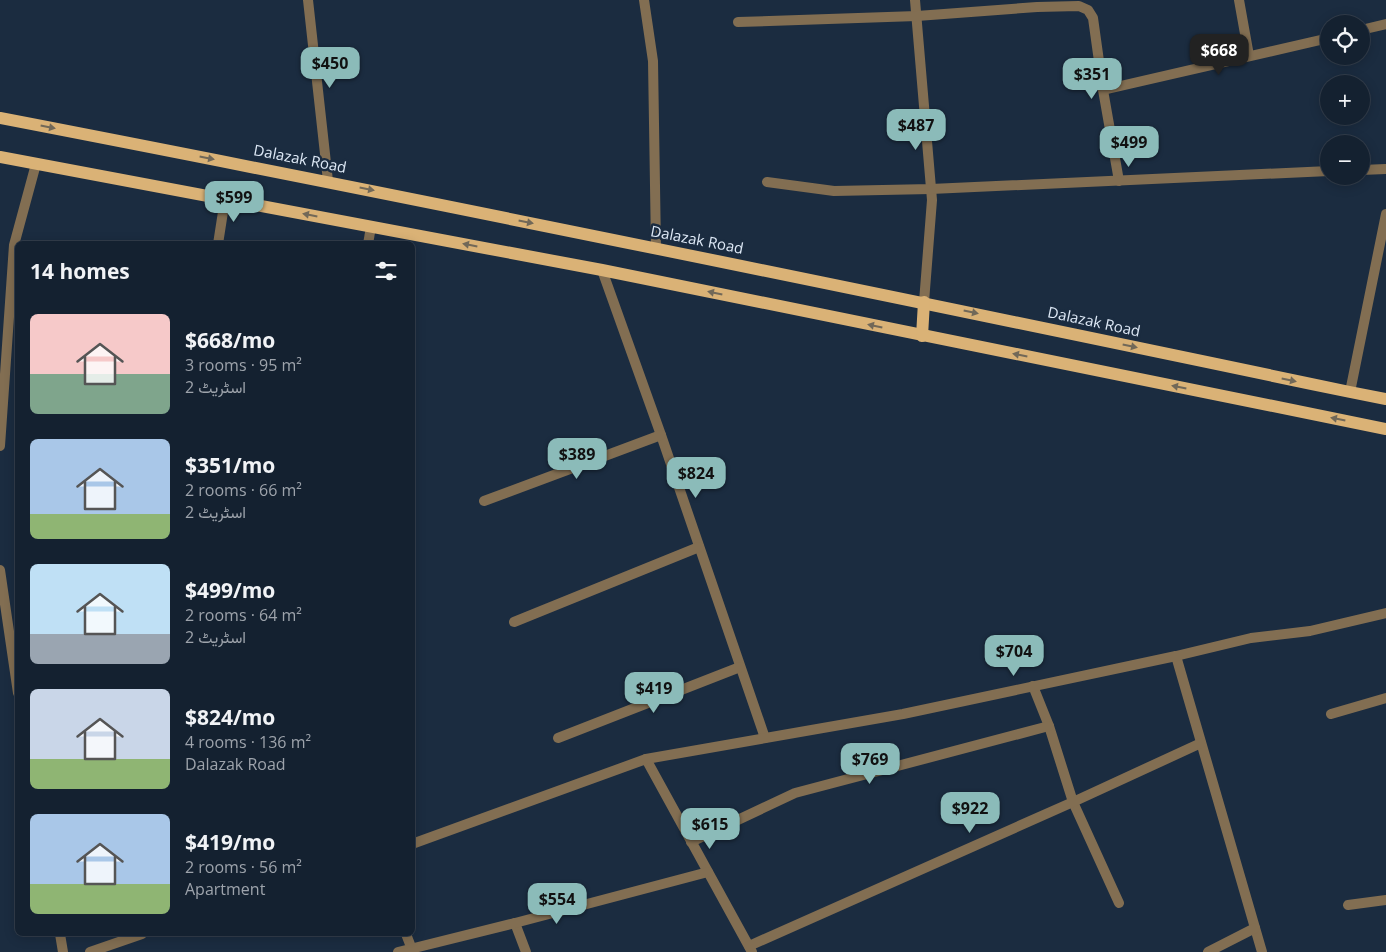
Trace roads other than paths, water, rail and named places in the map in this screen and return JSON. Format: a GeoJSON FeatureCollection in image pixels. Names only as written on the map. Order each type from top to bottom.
{"type":"FeatureCollection","features":[{"type":"Feature","properties":{"kind":"main road","name":"Dalazak Road"},"geometry":{"type":"LineString","coordinates":[[0,118],[328,181],[924,302],[1386,399]]}},
{"type":"Feature","properties":{"kind":"main road"},"geometry":{"type":"LineString","coordinates":[[0,157],[602,270],[1386,429]]}},
{"type":"Feature","properties":{"kind":"main road"},"geometry":{"type":"LineString","coordinates":[[922,336],[924,302]]}},
{"type":"Feature","properties":{"kind":"street"},"geometry":{"type":"LineString","coordinates":[[308,0],[328,181]]}},
{"type":"Feature","properties":{"kind":"street"},"geometry":{"type":"LineString","coordinates":[[644,0],[653,61],[656,248]]}},
{"type":"Feature","properties":{"kind":"street"},"geometry":{"type":"LineString","coordinates":[[915,0],[932,200],[924,302]]}},
{"type":"Feature","properties":{"kind":"street"},"geometry":{"type":"LineString","coordinates":[[1239,0],[1249,56]]}},
{"type":"Feature","properties":{"kind":"street"},"geometry":{"type":"LineString","coordinates":[[738,22],[917,16],[1079,6],[1088,10],[1093,18],[1119,181]]}},
{"type":"Feature","properties":{"kind":"street"},"geometry":{"type":"LineString","coordinates":[[1370,28],[1386,24]]}},
{"type":"Feature","properties":{"kind":"street"},"geometry":{"type":"LineString","coordinates":[[1103,90],[1320,40]]}},
{"type":"Feature","properties":{"kind":"street"},"geometry":{"type":"LineString","coordinates":[[15,241],[36,164]]}},
{"type":"Feature","properties":{"kind":"street"},"geometry":{"type":"LineString","coordinates":[[1370,170],[1386,169]]}},
{"type":"Feature","properties":{"kind":"street"},"geometry":{"type":"LineString","coordinates":[[767,182],[834,191],[931,189],[1320,171]]}},
{"type":"Feature","properties":{"kind":"street"},"geometry":{"type":"LineString","coordinates":[[218,241],[225,199]]}},
{"type":"Feature","properties":{"kind":"street"},"geometry":{"type":"LineString","coordinates":[[1350,392],[1384,237],[1386,214]]}},
{"type":"Feature","properties":{"kind":"street"},"geometry":{"type":"LineString","coordinates":[[369,241],[371,227]]}},
{"type":"Feature","properties":{"kind":"street"},"geometry":{"type":"LineString","coordinates":[[0,446],[15,241]]}},
{"type":"Feature","properties":{"kind":"street"},"geometry":{"type":"LineString","coordinates":[[602,270],[765,738]]}},
{"type":"Feature","properties":{"kind":"street"},"geometry":{"type":"LineString","coordinates":[[484,501],[661,436]]}},
{"type":"Feature","properties":{"kind":"street"},"geometry":{"type":"LineString","coordinates":[[514,622],[699,547]]}},
{"type":"Feature","properties":{"kind":"street"},"geometry":{"type":"LineString","coordinates":[[0,570],[15,672]]}},
{"type":"Feature","properties":{"kind":"street"},"geometry":{"type":"LineString","coordinates":[[415,843],[646,759],[903,714],[1252,638],[1310,631],[1386,612]]}},
{"type":"Feature","properties":{"kind":"street"},"geometry":{"type":"LineString","coordinates":[[1176,656],[1262,952]]}},
{"type":"Feature","properties":{"kind":"street"},"geometry":{"type":"LineString","coordinates":[[558,738],[740,667]]}},
{"type":"Feature","properties":{"kind":"street"},"geometry":{"type":"LineString","coordinates":[[1033,686],[1049,726],[1073,802],[1119,903]]}},
{"type":"Feature","properties":{"kind":"street"},"geometry":{"type":"LineString","coordinates":[[1331,714],[1386,698]]}},
{"type":"Feature","properties":{"kind":"street"},"geometry":{"type":"LineString","coordinates":[[692,842],[795,793],[1049,726]]}},
{"type":"Feature","properties":{"kind":"street"},"geometry":{"type":"LineString","coordinates":[[646,759],[750,949],[1202,743]]}},
{"type":"Feature","properties":{"kind":"street"},"geometry":{"type":"LineString","coordinates":[[398,952],[412,950],[708,872]]}},
{"type":"Feature","properties":{"kind":"street"},"geometry":{"type":"LineString","coordinates":[[1348,905],[1386,900]]}},
{"type":"Feature","properties":{"kind":"street"},"geometry":{"type":"LineString","coordinates":[[515,923],[526,952]]}},
{"type":"Feature","properties":{"kind":"street"},"geometry":{"type":"LineString","coordinates":[[1208,952],[1255,928]]}},
{"type":"Feature","properties":{"kind":"street"},"geometry":{"type":"LineString","coordinates":[[60,936],[63,952]]}},
{"type":"Feature","properties":{"kind":"street"},"geometry":{"type":"LineString","coordinates":[[90,952],[136,936]]}},
{"type":"Feature","properties":{"kind":"street"},"geometry":{"type":"LineString","coordinates":[[407,936],[412,950]]}}]}
